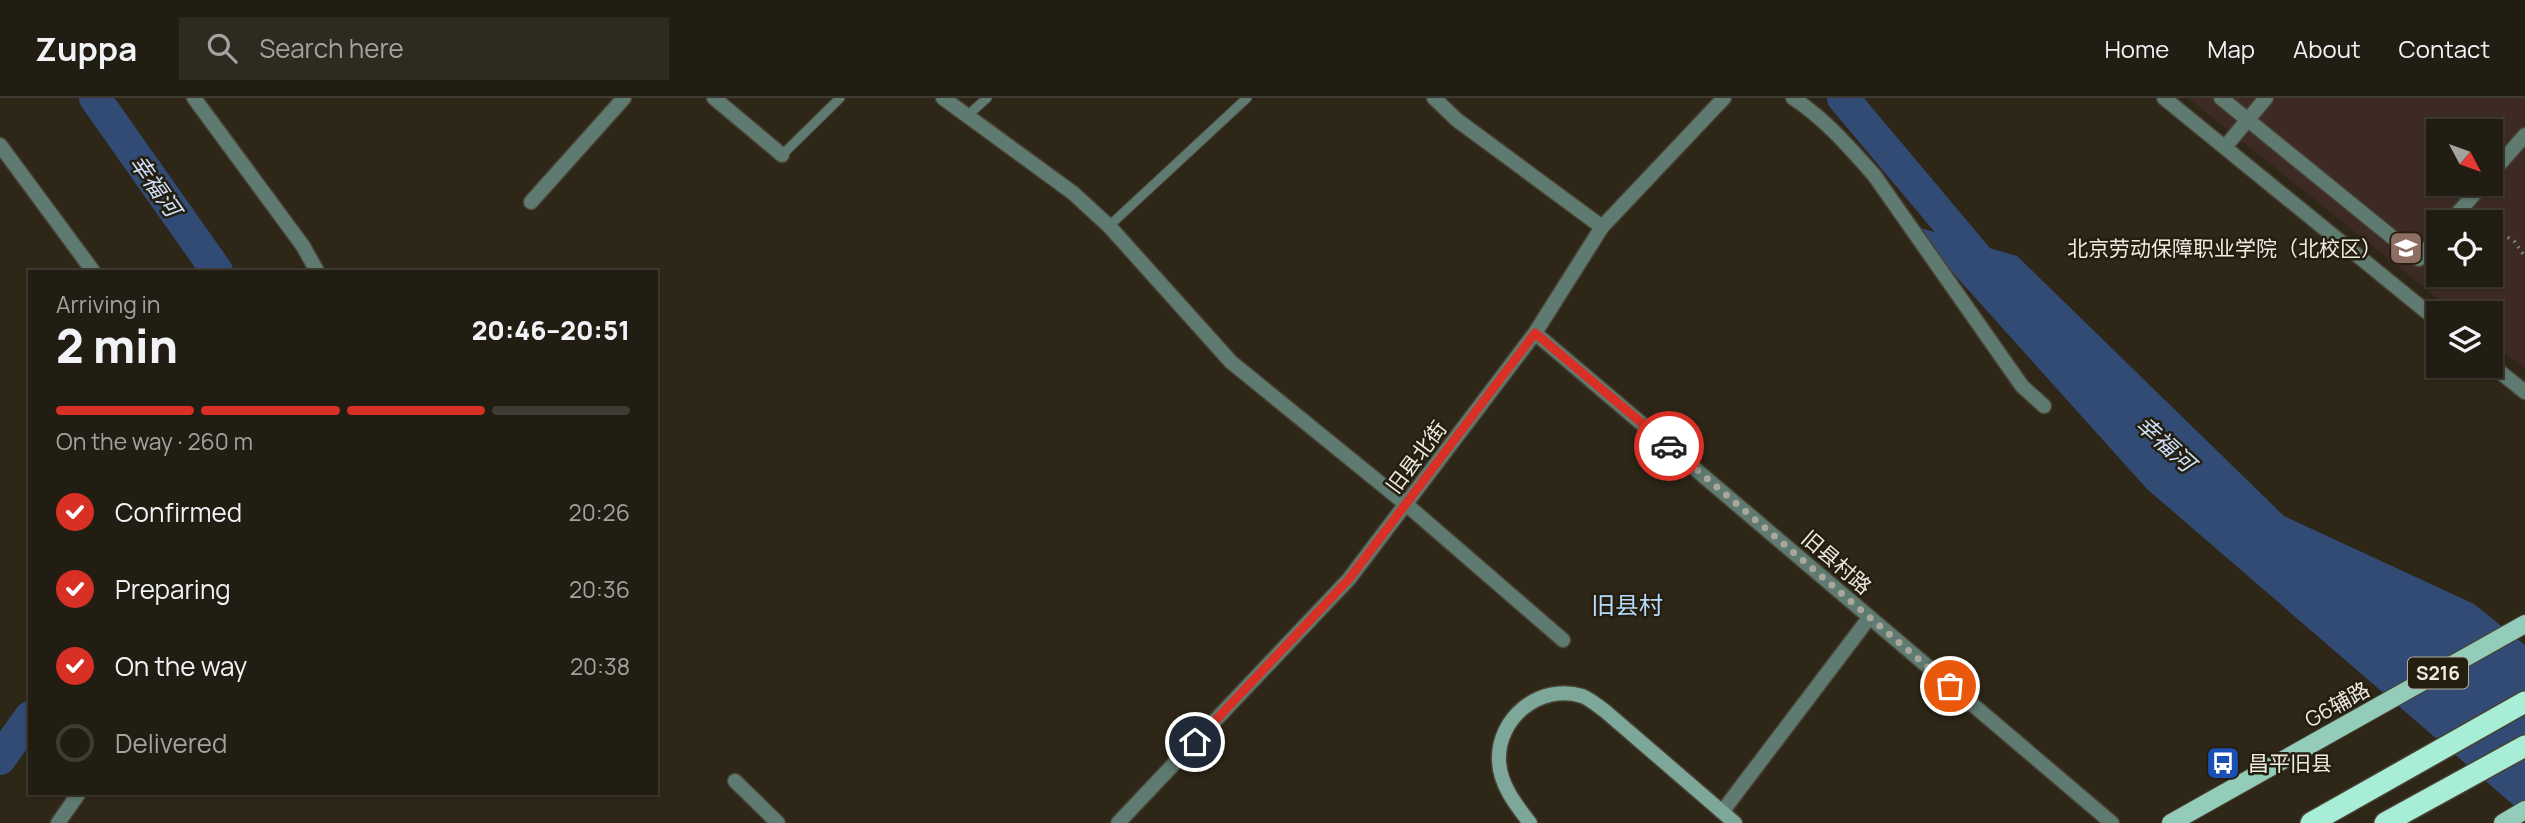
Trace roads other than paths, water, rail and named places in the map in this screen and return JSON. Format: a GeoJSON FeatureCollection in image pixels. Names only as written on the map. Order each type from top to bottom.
{"type":"FeatureCollection","features":[{"type":"Feature","properties":{"kind":"highway"},"geometry":{"type":"LineString","coordinates":[[2311,823],[2525,702]]}},
{"type":"Feature","properties":{"kind":"highway"},"geometry":{"type":"LineString","coordinates":[[2385,823],[2525,746]]}},
{"type":"Feature","properties":{"kind":"main road","name":"G6辅路"},"geometry":{"type":"LineString","coordinates":[[2171,823],[2525,624]]}},
{"type":"Feature","properties":{"kind":"main road"},"geometry":{"type":"LineString","coordinates":[[1530,823],[1504,785],[1499,761],[1503,735],[1517,713],[1539,696],[1562,693],[1584,697],[1605,711],[1735,823]]}},
{"type":"Feature","properties":{"kind":"main road"},"geometry":{"type":"LineString","coordinates":[[2503,823],[2525,810]]}},
{"type":"Feature","properties":{"kind":"street"},"geometry":{"type":"LineString","coordinates":[[194,98],[303,246],[316,270]]}},
{"type":"Feature","properties":{"kind":"street"},"geometry":{"type":"LineString","coordinates":[[531,202],[624,98]]}},
{"type":"Feature","properties":{"kind":"street"},"geometry":{"type":"LineString","coordinates":[[714,98],[782,155]]}},
{"type":"Feature","properties":{"kind":"street"},"geometry":{"type":"LineString","coordinates":[[943,98],[1073,194],[1109,226],[1231,362],[1407,505],[1563,639]]}},
{"type":"Feature","properties":{"kind":"street"},"geometry":{"type":"LineString","coordinates":[[1434,98],[1457,120],[1602,227]]}},
{"type":"Feature","properties":{"kind":"street","name":"旧县北街"},"geometry":{"type":"LineString","coordinates":[[1118,823],[1349,579],[1535,333],[1602,227],[1724,98]]}},
{"type":"Feature","properties":{"kind":"street"},"geometry":{"type":"LineString","coordinates":[[1793,98],[1811,110],[1848,145],[1874,175],[2022,386],[2044,406]]}},
{"type":"Feature","properties":{"kind":"street"},"geometry":{"type":"LineString","coordinates":[[2164,98],[2426,311]]}},
{"type":"Feature","properties":{"kind":"street"},"geometry":{"type":"LineString","coordinates":[[2221,98],[2419,259],[2426,251]]}},
{"type":"Feature","properties":{"kind":"street"},"geometry":{"type":"LineString","coordinates":[[2225,147],[2266,98]]}},
{"type":"Feature","properties":{"kind":"street"},"geometry":{"type":"LineString","coordinates":[[2503,160],[2525,135]]}},
{"type":"Feature","properties":{"kind":"street"},"geometry":{"type":"LineString","coordinates":[[0,145],[92,270]]}},
{"type":"Feature","properties":{"kind":"street"},"geometry":{"type":"LineString","coordinates":[[2460,210],[2473,196]]}},
{"type":"Feature","properties":{"kind":"street","name":"旧县村路"},"geometry":{"type":"LineString","coordinates":[[1535,333],[2112,823]]}},
{"type":"Feature","properties":{"kind":"street"},"geometry":{"type":"LineString","coordinates":[[2503,374],[2525,392]]}},
{"type":"Feature","properties":{"kind":"street"},"geometry":{"type":"LineString","coordinates":[[1722,812],[1869,618]]}},
{"type":"Feature","properties":{"kind":"street"},"geometry":{"type":"LineString","coordinates":[[735,781],[778,823]]}},
{"type":"Feature","properties":{"kind":"street"},"geometry":{"type":"LineString","coordinates":[[58,823],[78,795]]}},
{"type":"Feature","properties":{"kind":"lane"},"geometry":{"type":"LineString","coordinates":[[782,155],[840,98]]}},
{"type":"Feature","properties":{"kind":"lane"},"geometry":{"type":"LineString","coordinates":[[967,116],[987,98]]}},
{"type":"Feature","properties":{"kind":"lane"},"geometry":{"type":"LineString","coordinates":[[1109,226],[1247,98]]}},
{"type":"Feature","properties":{"kind":"water"},"geometry":{"type":"Polygon","coordinates":[[[1910,225],[2017,256],[2284,516],[2474,604],[2525,645],[2525,815],[2147,489],[1910,225]]]}},
{"type":"Feature","properties":{"kind":"waterway","name":"幸福河"},"geometry":{"type":"LineString","coordinates":[[95,98],[216,270]]}},
{"type":"Feature","properties":{"kind":"waterway","name":"幸福河"},"geometry":{"type":"LineString","coordinates":[[1843,98],[1990,273]]}},
{"type":"Feature","properties":{"kind":"waterway","name":"幸福河"},"geometry":{"type":"LineString","coordinates":[[0,759],[28,720]]}},
{"type":"Feature","properties":{"kind":"place","name":"北京劳动保障职业学院（北校区）"},"geometry":{"type":"Point","coordinates":[2406,248]}},
{"type":"Feature","properties":{"kind":"place","name":"昌平旧县"},"geometry":{"type":"Point","coordinates":[2223,763]}},
{"type":"Feature","properties":{"kind":"district","name":"旧县村"},"geometry":{"type":"Point","coordinates":[1627,604]}}]}
